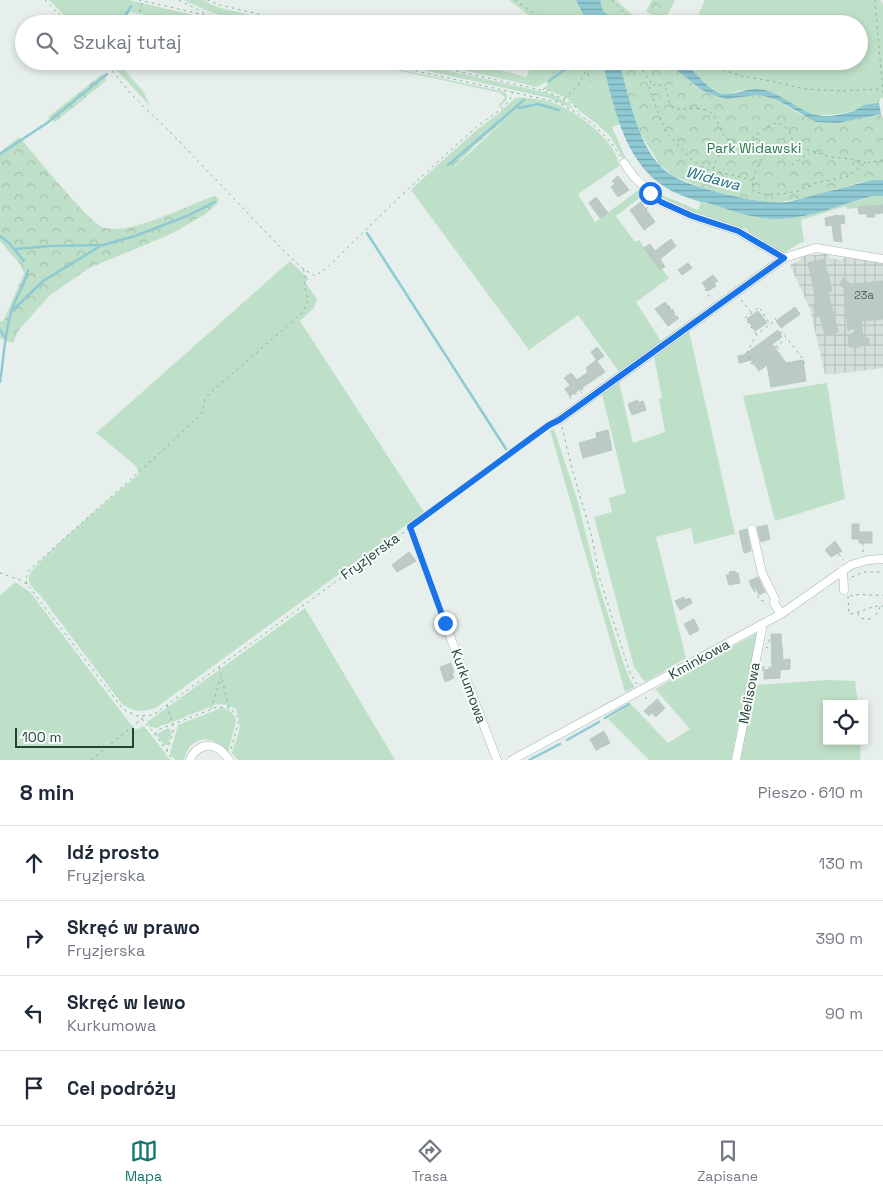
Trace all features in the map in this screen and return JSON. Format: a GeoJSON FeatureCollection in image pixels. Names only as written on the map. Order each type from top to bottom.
{"type":"FeatureCollection","features":[{"type":"Feature","properties":{"kind":"street"},"geometry":{"type":"LineString","coordinates":[[624,163],[634,177],[661,202],[692,216],[738,231],[784,258]]}},
{"type":"Feature","properties":{"kind":"street"},"geometry":{"type":"LineString","coordinates":[[559,420],[784,258],[816,248],[883,258]]}},
{"type":"Feature","properties":{"kind":"street"},"geometry":{"type":"LineString","coordinates":[[752,529],[762,573],[775,599],[774,603],[781,614]]}},
{"type":"Feature","properties":{"kind":"street","name":"Kminkowa"},"geometry":{"type":"LineString","coordinates":[[512,760],[781,614],[851,565],[863,561],[883,559]]}},
{"type":"Feature","properties":{"kind":"street"},"geometry":{"type":"LineString","coordinates":[[843,570],[844,590]]}},
{"type":"Feature","properties":{"kind":"street","name":"Kurkumowa"},"geometry":{"type":"LineString","coordinates":[[445,623],[496,760]]}},
{"type":"Feature","properties":{"kind":"street","name":"Melisowa"},"geometry":{"type":"LineString","coordinates":[[736,760],[762,629],[760,626]]}},
{"type":"Feature","properties":{"kind":"street"},"geometry":{"type":"LineString","coordinates":[[190,760],[196,750],[209,746],[219,749],[230,756]]}},
{"type":"Feature","properties":{"kind":"path"},"geometry":{"type":"LineString","coordinates":[[45,0],[60,15]]}},
{"type":"Feature","properties":{"kind":"path"},"geometry":{"type":"LineString","coordinates":[[139,0],[203,15]]}},
{"type":"Feature","properties":{"kind":"path"},"geometry":{"type":"LineString","coordinates":[[179,0],[208,15]]}},
{"type":"Feature","properties":{"kind":"path"},"geometry":{"type":"LineString","coordinates":[[207,0],[263,15]]}},
{"type":"Feature","properties":{"kind":"path"},"geometry":{"type":"LineString","coordinates":[[515,0],[536,15]]}},
{"type":"Feature","properties":{"kind":"path"},"geometry":{"type":"LineString","coordinates":[[612,0],[626,15]]}},
{"type":"Feature","properties":{"kind":"path"},"geometry":{"type":"LineString","coordinates":[[875,0],[883,94]]}},
{"type":"Feature","properties":{"kind":"path"},"geometry":{"type":"LineString","coordinates":[[140,12],[143,1]]}},
{"type":"Feature","properties":{"kind":"path"},"geometry":{"type":"LineString","coordinates":[[27,584],[26,578],[29,570],[138,471],[160,454],[202,413],[205,400],[210,393],[301,314],[308,298],[305,286],[306,274],[302,268],[131,94],[111,70]]}},
{"type":"Feature","properties":{"kind":"path"},"geometry":{"type":"LineString","coordinates":[[412,70],[557,102],[578,113],[599,128],[624,163]]}},
{"type":"Feature","properties":{"kind":"path"},"geometry":{"type":"LineString","coordinates":[[453,70],[543,90],[575,106],[578,113]]}},
{"type":"Feature","properties":{"kind":"path"},"geometry":{"type":"LineString","coordinates":[[564,99],[579,84],[586,70]]}},
{"type":"Feature","properties":{"kind":"path"},"geometry":{"type":"LineString","coordinates":[[587,70],[590,81]]}},
{"type":"Feature","properties":{"kind":"path"},"geometry":{"type":"LineString","coordinates":[[640,70],[643,71],[652,85]]}},
{"type":"Feature","properties":{"kind":"path"},"geometry":{"type":"LineString","coordinates":[[724,70],[741,76],[771,80],[805,89],[841,91],[882,89]]}},
{"type":"Feature","properties":{"kind":"path"},"geometry":{"type":"LineString","coordinates":[[652,85],[660,84],[665,87],[667,99],[678,109],[701,108],[711,113],[716,118],[721,133],[732,140],[739,142],[748,140],[770,125],[779,123],[789,130],[795,147]]}},
{"type":"Feature","properties":{"kind":"path"},"geometry":{"type":"LineString","coordinates":[[543,90],[549,85],[548,92]]}},
{"type":"Feature","properties":{"kind":"path"},"geometry":{"type":"LineString","coordinates":[[652,85],[649,90],[650,95],[669,136],[695,163],[705,169],[753,180]]}},
{"type":"Feature","properties":{"kind":"path"},"geometry":{"type":"LineString","coordinates":[[302,268],[315,276],[327,268],[432,166],[483,122],[499,111],[511,98],[513,92]]}},
{"type":"Feature","properties":{"kind":"path"},"geometry":{"type":"LineString","coordinates":[[713,170],[717,158],[732,140]]}},
{"type":"Feature","properties":{"kind":"path"},"geometry":{"type":"LineString","coordinates":[[866,163],[789,145],[780,146],[771,150],[760,162],[753,180],[753,191],[763,194],[791,192],[819,182],[847,177],[866,163],[883,160]]}},
{"type":"Feature","properties":{"kind":"path"},"geometry":{"type":"LineString","coordinates":[[792,165],[809,153]]}},
{"type":"Feature","properties":{"kind":"path"},"geometry":{"type":"LineString","coordinates":[[705,289],[717,306]]}},
{"type":"Feature","properties":{"kind":"path"},"geometry":{"type":"LineString","coordinates":[[736,292],[751,313]]}},
{"type":"Feature","properties":{"kind":"path"},"geometry":{"type":"LineString","coordinates":[[668,308],[670,306],[679,319]]}},
{"type":"Feature","properties":{"kind":"path"},"geometry":{"type":"LineString","coordinates":[[757,334],[745,319],[751,313],[759,307],[770,324]]}},
{"type":"Feature","properties":{"kind":"path"},"geometry":{"type":"LineString","coordinates":[[673,311],[686,328]]}},
{"type":"Feature","properties":{"kind":"path"},"geometry":{"type":"LineString","coordinates":[[753,364],[750,362],[747,352],[757,334],[776,320],[775,318]]}},
{"type":"Feature","properties":{"kind":"path"},"geometry":{"type":"LineString","coordinates":[[780,333],[782,332],[804,359],[804,364]]}},
{"type":"Feature","properties":{"kind":"path"},"geometry":{"type":"LineString","coordinates":[[779,353],[775,347],[787,338]]}},
{"type":"Feature","properties":{"kind":"path"},"geometry":{"type":"LineString","coordinates":[[569,398],[585,387]]}},
{"type":"Feature","properties":{"kind":"path"},"geometry":{"type":"LineString","coordinates":[[580,391],[587,399]]}},
{"type":"Feature","properties":{"kind":"path"},"geometry":{"type":"LineString","coordinates":[[559,420],[592,537],[599,576],[630,673],[642,691]]}},
{"type":"Feature","properties":{"kind":"path","name":"Fryzjerska"},"geometry":{"type":"LineString","coordinates":[[145,716],[153,715],[549,425],[559,420]]}},
{"type":"Feature","properties":{"kind":"path"},"geometry":{"type":"LineString","coordinates":[[410,527],[445,623]]}},
{"type":"Feature","properties":{"kind":"path"},"geometry":{"type":"LineString","coordinates":[[863,543],[863,561]]}},
{"type":"Feature","properties":{"kind":"path"},"geometry":{"type":"LineString","coordinates":[[851,578],[864,572],[883,572]]}},
{"type":"Feature","properties":{"kind":"path"},"geometry":{"type":"LineString","coordinates":[[0,573],[27,584],[123,709],[132,714],[145,716]]}},
{"type":"Feature","properties":{"kind":"path"},"geometry":{"type":"LineString","coordinates":[[882,606],[873,606],[858,613],[849,614],[848,596],[859,593],[867,596],[883,595]]}},
{"type":"Feature","properties":{"kind":"path"},"geometry":{"type":"LineString","coordinates":[[876,615],[882,606]]}},
{"type":"Feature","properties":{"kind":"path"},"geometry":{"type":"LineString","coordinates":[[858,613],[863,619],[871,619]]}},
{"type":"Feature","properties":{"kind":"path"},"geometry":{"type":"LineString","coordinates":[[770,636],[770,642],[766,646],[770,650]]}},
{"type":"Feature","properties":{"kind":"path"},"geometry":{"type":"LineString","coordinates":[[219,666],[229,708]]}},
{"type":"Feature","properties":{"kind":"path"},"geometry":{"type":"LineString","coordinates":[[763,668],[763,674]]}},
{"type":"Feature","properties":{"kind":"path"},"geometry":{"type":"LineString","coordinates":[[211,710],[221,675]]}},
{"type":"Feature","properties":{"kind":"path"},"geometry":{"type":"LineString","coordinates":[[167,704],[174,729],[167,752]]}},
{"type":"Feature","properties":{"kind":"path"},"geometry":{"type":"LineString","coordinates":[[155,734],[158,730],[217,707],[229,708],[239,720],[230,756]]}},
{"type":"Feature","properties":{"kind":"path"},"geometry":{"type":"LineString","coordinates":[[91,760],[145,716]]}},
{"type":"Feature","properties":{"kind":"path"},"geometry":{"type":"LineString","coordinates":[[142,719],[173,760]]}},
{"type":"Feature","properties":{"kind":"shaded area"},"geometry":{"type":"Polygon","coordinates":[[[826,254],[831,258],[841,260],[845,257],[883,263],[883,368],[825,374],[810,309],[790,265],[799,261],[803,256],[826,254]]]}},
{"type":"Feature","properties":{"kind":"green space"},"geometry":{"type":"Polygon","coordinates":[[[49,0],[129,0],[193,15],[146,15],[130,12],[128,15],[64,15],[49,0]]]}},
{"type":"Feature","properties":{"kind":"green space"},"geometry":{"type":"Polygon","coordinates":[[[184,0],[204,0],[221,8],[250,15],[219,15],[184,0]]]}},
{"type":"Feature","properties":{"kind":"green space"},"geometry":{"type":"Polygon","coordinates":[[[509,0],[576,0],[584,15],[528,15],[509,0]]]}},
{"type":"Feature","properties":{"kind":"green space"},"geometry":{"type":"Polygon","coordinates":[[[600,0],[616,0],[632,15],[608,15],[603,11],[600,0]]]}},
{"type":"Feature","properties":{"kind":"green space"},"geometry":{"type":"Polygon","coordinates":[[[652,0],[675,0],[667,15],[652,15],[646,11],[652,0]]]}},
{"type":"Feature","properties":{"kind":"green space"},"geometry":{"type":"Polygon","coordinates":[[[705,0],[880,0],[883,4],[883,98],[880,99],[879,103],[863,106],[856,110],[840,114],[818,115],[804,111],[758,89],[741,90],[729,94],[718,93],[691,70],[868,70],[868,15],[698,15],[705,0]]]}},
{"type":"Feature","properties":{"kind":"green space"},"geometry":{"type":"Polygon","coordinates":[[[116,70],[125,70],[143,91],[150,106],[116,70]]]}},
{"type":"Feature","properties":{"kind":"green space"},"geometry":{"type":"Polygon","coordinates":[[[396,70],[505,92],[507,99],[500,107],[498,106],[505,98],[501,93],[396,70]]]}},
{"type":"Feature","properties":{"kind":"green space"},"geometry":{"type":"Polygon","coordinates":[[[423,70],[444,70],[544,92],[564,101],[574,109],[549,98],[423,70]]]}},
{"type":"Feature","properties":{"kind":"green space"},"geometry":{"type":"Polygon","coordinates":[[[463,70],[500,70],[526,77],[529,70],[546,70],[550,75],[557,70],[605,70],[620,124],[612,127],[627,161],[634,170],[627,165],[610,136],[567,98],[549,91],[550,86],[547,90],[543,88],[549,85],[546,82],[537,87],[463,70]]]}},
{"type":"Feature","properties":{"kind":"green space"},"geometry":{"type":"Polygon","coordinates":[[[542,70],[558,70],[550,76],[542,70]]]}},
{"type":"Feature","properties":{"kind":"green space","name":"Park Widawski"},"geometry":{"type":"Polygon","coordinates":[[[621,70],[675,70],[702,90],[712,95],[726,98],[752,95],[765,96],[775,99],[810,118],[840,122],[881,114],[883,119],[883,180],[861,182],[809,197],[775,203],[745,199],[708,190],[674,176],[660,165],[638,129],[621,70]]]}},
{"type":"Feature","properties":{"kind":"green space"},"geometry":{"type":"Polygon","coordinates":[[[102,74],[107,80],[55,122],[48,117],[102,74]]]}},
{"type":"Feature","properties":{"kind":"green space"},"geometry":{"type":"Polygon","coordinates":[[[520,97],[546,101],[563,107],[594,128],[612,147],[619,166],[578,194],[595,222],[640,189],[646,193],[616,216],[635,242],[639,240],[660,270],[662,269],[669,278],[636,302],[661,341],[620,373],[578,315],[529,350],[411,190],[433,169],[448,173],[505,120],[499,113],[514,99],[520,97]]]}},
{"type":"Feature","properties":{"kind":"green space"},"geometry":{"type":"Polygon","coordinates":[[[499,113],[505,120],[474,146],[448,173],[433,169],[478,129],[499,113]]]}},
{"type":"Feature","properties":{"kind":"green space"},"geometry":{"type":"Polygon","coordinates":[[[19,137],[87,215],[105,228],[116,229],[144,223],[214,196],[218,198],[218,203],[204,215],[169,235],[89,268],[49,296],[18,331],[13,343],[0,338],[0,321],[3,322],[24,273],[20,264],[0,241],[0,152],[19,137]]]}},
{"type":"Feature","properties":{"kind":"green space"},"geometry":{"type":"Polygon","coordinates":[[[648,185],[664,196],[698,210],[701,202],[705,202],[742,214],[771,219],[804,216],[872,196],[883,196],[883,205],[847,209],[846,206],[801,220],[804,242],[783,253],[751,234],[746,228],[740,228],[685,211],[663,200],[648,185]]]}},
{"type":"Feature","properties":{"kind":"green space"},"geometry":{"type":"Polygon","coordinates":[[[290,261],[309,279],[305,282],[317,299],[314,308],[300,321],[424,512],[157,707],[143,711],[131,709],[122,704],[32,587],[29,582],[29,576],[34,568],[61,542],[139,474],[136,466],[96,433],[290,261]]]}},
{"type":"Feature","properties":{"kind":"green space"},"geometry":{"type":"Polygon","coordinates":[[[689,331],[735,534],[694,544],[691,528],[656,537],[686,658],[645,682],[634,667],[594,517],[612,512],[609,498],[626,493],[602,394],[619,382],[633,443],[665,432],[659,399],[662,398],[654,356],[689,331]]]}},
{"type":"Feature","properties":{"kind":"green space"},"geometry":{"type":"Polygon","coordinates":[[[827,383],[845,499],[775,521],[743,396],[827,383]]]}},
{"type":"Feature","properties":{"kind":"green space"},"geometry":{"type":"Polygon","coordinates":[[[554,429],[577,499],[599,586],[623,662],[629,678],[635,687],[625,692],[550,430],[554,429]]]}},
{"type":"Feature","properties":{"kind":"green space"},"geometry":{"type":"Polygon","coordinates":[[[15,582],[30,592],[135,730],[144,726],[165,755],[171,760],[0,760],[0,596],[15,582]]]}},
{"type":"Feature","properties":{"kind":"green space"},"geometry":{"type":"Polygon","coordinates":[[[305,608],[395,760],[238,760],[232,753],[240,727],[238,716],[236,709],[226,705],[217,704],[157,728],[150,727],[147,722],[305,608]]]}},
{"type":"Feature","properties":{"kind":"green space"},"geometry":{"type":"Polygon","coordinates":[[[757,633],[731,760],[649,760],[608,719],[631,704],[668,743],[690,729],[655,689],[757,633]]]}},
{"type":"Feature","properties":{"kind":"green space"},"geometry":{"type":"Polygon","coordinates":[[[828,680],[855,681],[857,700],[823,700],[823,745],[861,745],[860,760],[740,760],[754,685],[828,680]]]}},
{"type":"Feature","properties":{"kind":"green space"},"geometry":{"type":"Polygon","coordinates":[[[221,708],[230,711],[236,720],[228,753],[216,742],[203,740],[191,745],[184,760],[175,760],[170,753],[178,725],[221,708]]]}},
{"type":"Feature","properties":{"kind":"green space"},"geometry":{"type":"Polygon","coordinates":[[[168,728],[172,731],[168,745],[164,745],[157,734],[168,728]]]}},
{"type":"Feature","properties":{"kind":"water"},"geometry":{"type":"Polygon","coordinates":[[[576,0],[600,0],[603,11],[608,15],[584,15],[576,0]]]}},
{"type":"Feature","properties":{"kind":"water"},"geometry":{"type":"Polygon","coordinates":[[[604,70],[621,70],[641,136],[657,162],[667,172],[693,185],[754,200],[788,202],[872,180],[883,180],[883,196],[872,196],[804,216],[781,219],[742,214],[701,202],[673,192],[651,176],[639,163],[630,147],[616,113],[604,70]]]}},
{"type":"Feature","properties":{"kind":"water"},"geometry":{"type":"Polygon","coordinates":[[[676,70],[692,70],[712,89],[722,94],[753,89],[766,90],[809,113],[821,116],[841,114],[854,111],[864,105],[879,103],[881,114],[838,123],[816,122],[777,100],[764,96],[757,95],[727,99],[702,90],[676,70]]]}},
{"type":"Feature","properties":{"kind":"building"},"geometry":{"type":"Polygon","coordinates":[[[618,176],[629,190],[618,197],[611,187],[615,184],[612,181],[618,176]]]}},
{"type":"Feature","properties":{"kind":"building"},"geometry":{"type":"Polygon","coordinates":[[[596,197],[608,213],[600,218],[589,203],[596,197]]]}},
{"type":"Feature","properties":{"kind":"building"},"geometry":{"type":"Polygon","coordinates":[[[641,202],[655,222],[644,230],[630,210],[641,202]]]}},
{"type":"Feature","properties":{"kind":"building"},"geometry":{"type":"Polygon","coordinates":[[[883,205],[883,213],[874,214],[875,217],[859,214],[858,207],[883,205]]]}},
{"type":"Feature","properties":{"kind":"building"},"geometry":{"type":"Polygon","coordinates":[[[844,215],[845,223],[840,224],[842,242],[834,241],[832,225],[826,226],[825,218],[844,215]]]}},
{"type":"Feature","properties":{"kind":"building"},"geometry":{"type":"Polygon","coordinates":[[[671,239],[676,246],[660,259],[665,267],[660,270],[644,248],[650,244],[655,251],[671,239]]]}},
{"type":"Feature","properties":{"kind":"building"},"geometry":{"type":"Polygon","coordinates":[[[824,259],[832,291],[828,292],[838,332],[825,335],[820,316],[816,317],[813,304],[817,303],[808,263],[824,259]]]}},
{"type":"Feature","properties":{"kind":"building"},"geometry":{"type":"Polygon","coordinates":[[[688,263],[692,268],[682,275],[678,270],[688,263]]]}},
{"type":"Feature","properties":{"kind":"building"},"geometry":{"type":"Polygon","coordinates":[[[713,275],[718,281],[714,283],[716,286],[708,291],[702,283],[713,275]]]}},
{"type":"Feature","properties":{"kind":"building"},"geometry":{"type":"Polygon","coordinates":[[[843,278],[850,284],[883,281],[883,319],[861,321],[863,339],[869,338],[869,345],[860,346],[855,349],[849,347],[848,338],[859,327],[848,330],[844,288],[840,284],[843,278]]]}},
{"type":"Feature","properties":{"kind":"building"},"geometry":{"type":"Polygon","coordinates":[[[665,302],[678,319],[668,326],[655,309],[665,302]]]}},
{"type":"Feature","properties":{"kind":"building"},"geometry":{"type":"Polygon","coordinates":[[[795,307],[800,314],[781,328],[776,321],[795,307]]]}},
{"type":"Feature","properties":{"kind":"building"},"geometry":{"type":"Polygon","coordinates":[[[758,311],[767,323],[755,331],[747,319],[758,311]]]}},
{"type":"Feature","properties":{"kind":"building"},"geometry":{"type":"Polygon","coordinates":[[[778,330],[782,337],[772,344],[786,363],[803,360],[806,381],[771,387],[767,365],[759,371],[751,360],[739,363],[738,356],[744,355],[778,330]]]}},
{"type":"Feature","properties":{"kind":"building"},"geometry":{"type":"Polygon","coordinates":[[[597,347],[604,356],[597,361],[591,352],[597,347]]]}},
{"type":"Feature","properties":{"kind":"building"},"geometry":{"type":"Polygon","coordinates":[[[596,360],[605,372],[570,396],[565,389],[570,385],[564,378],[571,373],[577,380],[588,372],[586,368],[596,360]]]}},
{"type":"Feature","properties":{"kind":"building"},"geometry":{"type":"Polygon","coordinates":[[[638,400],[638,403],[643,401],[646,410],[632,415],[628,404],[638,400]]]}},
{"type":"Feature","properties":{"kind":"building"},"geometry":{"type":"Polygon","coordinates":[[[608,430],[612,450],[583,458],[579,443],[597,438],[596,433],[608,430]]]}},
{"type":"Feature","properties":{"kind":"building"},"geometry":{"type":"Polygon","coordinates":[[[852,524],[859,524],[859,532],[872,532],[872,543],[859,543],[859,539],[852,539],[852,524]]]}},
{"type":"Feature","properties":{"kind":"building"},"geometry":{"type":"Polygon","coordinates":[[[767,525],[770,539],[761,542],[757,527],[767,525]]]}},
{"type":"Feature","properties":{"kind":"building"},"geometry":{"type":"Polygon","coordinates":[[[747,529],[751,551],[744,553],[739,531],[747,529]]]}},
{"type":"Feature","properties":{"kind":"building"},"geometry":{"type":"Polygon","coordinates":[[[835,541],[842,551],[831,557],[825,550],[835,541]]]}},
{"type":"Feature","properties":{"kind":"building"},"geometry":{"type":"Polygon","coordinates":[[[409,552],[416,561],[397,572],[392,565],[409,552]]]}},
{"type":"Feature","properties":{"kind":"building"},"geometry":{"type":"Polygon","coordinates":[[[735,571],[738,573],[740,583],[729,585],[726,575],[730,575],[729,572],[735,571]]]}},
{"type":"Feature","properties":{"kind":"building"},"geometry":{"type":"Polygon","coordinates":[[[758,577],[765,592],[759,595],[756,588],[753,590],[749,581],[758,577]]]}},
{"type":"Feature","properties":{"kind":"building"},"geometry":{"type":"Polygon","coordinates":[[[684,597],[685,600],[690,598],[692,603],[680,610],[675,601],[684,597]]]}},
{"type":"Feature","properties":{"kind":"building"},"geometry":{"type":"Polygon","coordinates":[[[694,619],[699,630],[690,635],[684,624],[694,619]]]}},
{"type":"Feature","properties":{"kind":"building"},"geometry":{"type":"Polygon","coordinates":[[[771,634],[781,634],[783,660],[790,659],[790,669],[780,670],[780,678],[764,679],[764,670],[772,669],[771,634]]]}},
{"type":"Feature","properties":{"kind":"building"},"geometry":{"type":"Polygon","coordinates":[[[451,663],[454,678],[445,682],[440,667],[451,663]]]}},
{"type":"Feature","properties":{"kind":"building"},"geometry":{"type":"Polygon","coordinates":[[[657,699],[665,708],[656,717],[652,713],[649,716],[644,711],[657,699]]]}},
{"type":"Feature","properties":{"kind":"building"},"geometry":{"type":"Polygon","coordinates":[[[604,731],[610,743],[596,750],[590,739],[604,731]]]}},
{"type":"Feature","properties":{"kind":"waterway"},"geometry":{"type":"LineString","coordinates":[[126,15],[131,6]]}},
{"type":"Feature","properties":{"kind":"waterway"},"geometry":{"type":"LineString","coordinates":[[549,81],[564,70]]}},
{"type":"Feature","properties":{"kind":"waterway"},"geometry":{"type":"LineString","coordinates":[[0,154],[47,123],[107,74]]}},
{"type":"Feature","properties":{"kind":"waterway"},"geometry":{"type":"LineString","coordinates":[[448,165],[524,100]]}},
{"type":"Feature","properties":{"kind":"waterway"},"geometry":{"type":"LineString","coordinates":[[516,106],[519,108],[538,104],[559,110]]}},
{"type":"Feature","properties":{"kind":"waterway"},"geometry":{"type":"LineString","coordinates":[[15,249],[103,245],[135,236],[187,216],[215,202]]}},
{"type":"Feature","properties":{"kind":"waterway"},"geometry":{"type":"LineString","coordinates":[[367,233],[506,449]]}},
{"type":"Feature","properties":{"kind":"waterway"},"geometry":{"type":"LineString","coordinates":[[0,236],[10,244],[24,261]]}},
{"type":"Feature","properties":{"kind":"waterway"},"geometry":{"type":"LineString","coordinates":[[12,311],[43,281],[102,245]]}},
{"type":"Feature","properties":{"kind":"waterway"},"geometry":{"type":"LineString","coordinates":[[0,382],[9,322],[28,270]]}},
{"type":"Feature","properties":{"kind":"waterway"},"geometry":{"type":"LineString","coordinates":[[0,330],[4,336]]}},
{"type":"Feature","properties":{"kind":"waterway"},"geometry":{"type":"LineString","coordinates":[[605,718],[629,704]]}},
{"type":"Feature","properties":{"kind":"waterway"},"geometry":{"type":"LineString","coordinates":[[567,740],[599,722]]}},
{"type":"Feature","properties":{"kind":"waterway"},"geometry":{"type":"LineString","coordinates":[[529,760],[560,744]]}},
{"type":"Feature","properties":{"kind":"route"},"geometry":{"type":"LineString","coordinates":[[445,623],[410,527],[549,425],[559,420],[784,258],[738,231],[692,216],[661,202],[650,193]]}},
{"type":"Feature","properties":{"kind":"water label","name":"Widawa"},"geometry":{"type":"Point","coordinates":[713,178]}}]}
